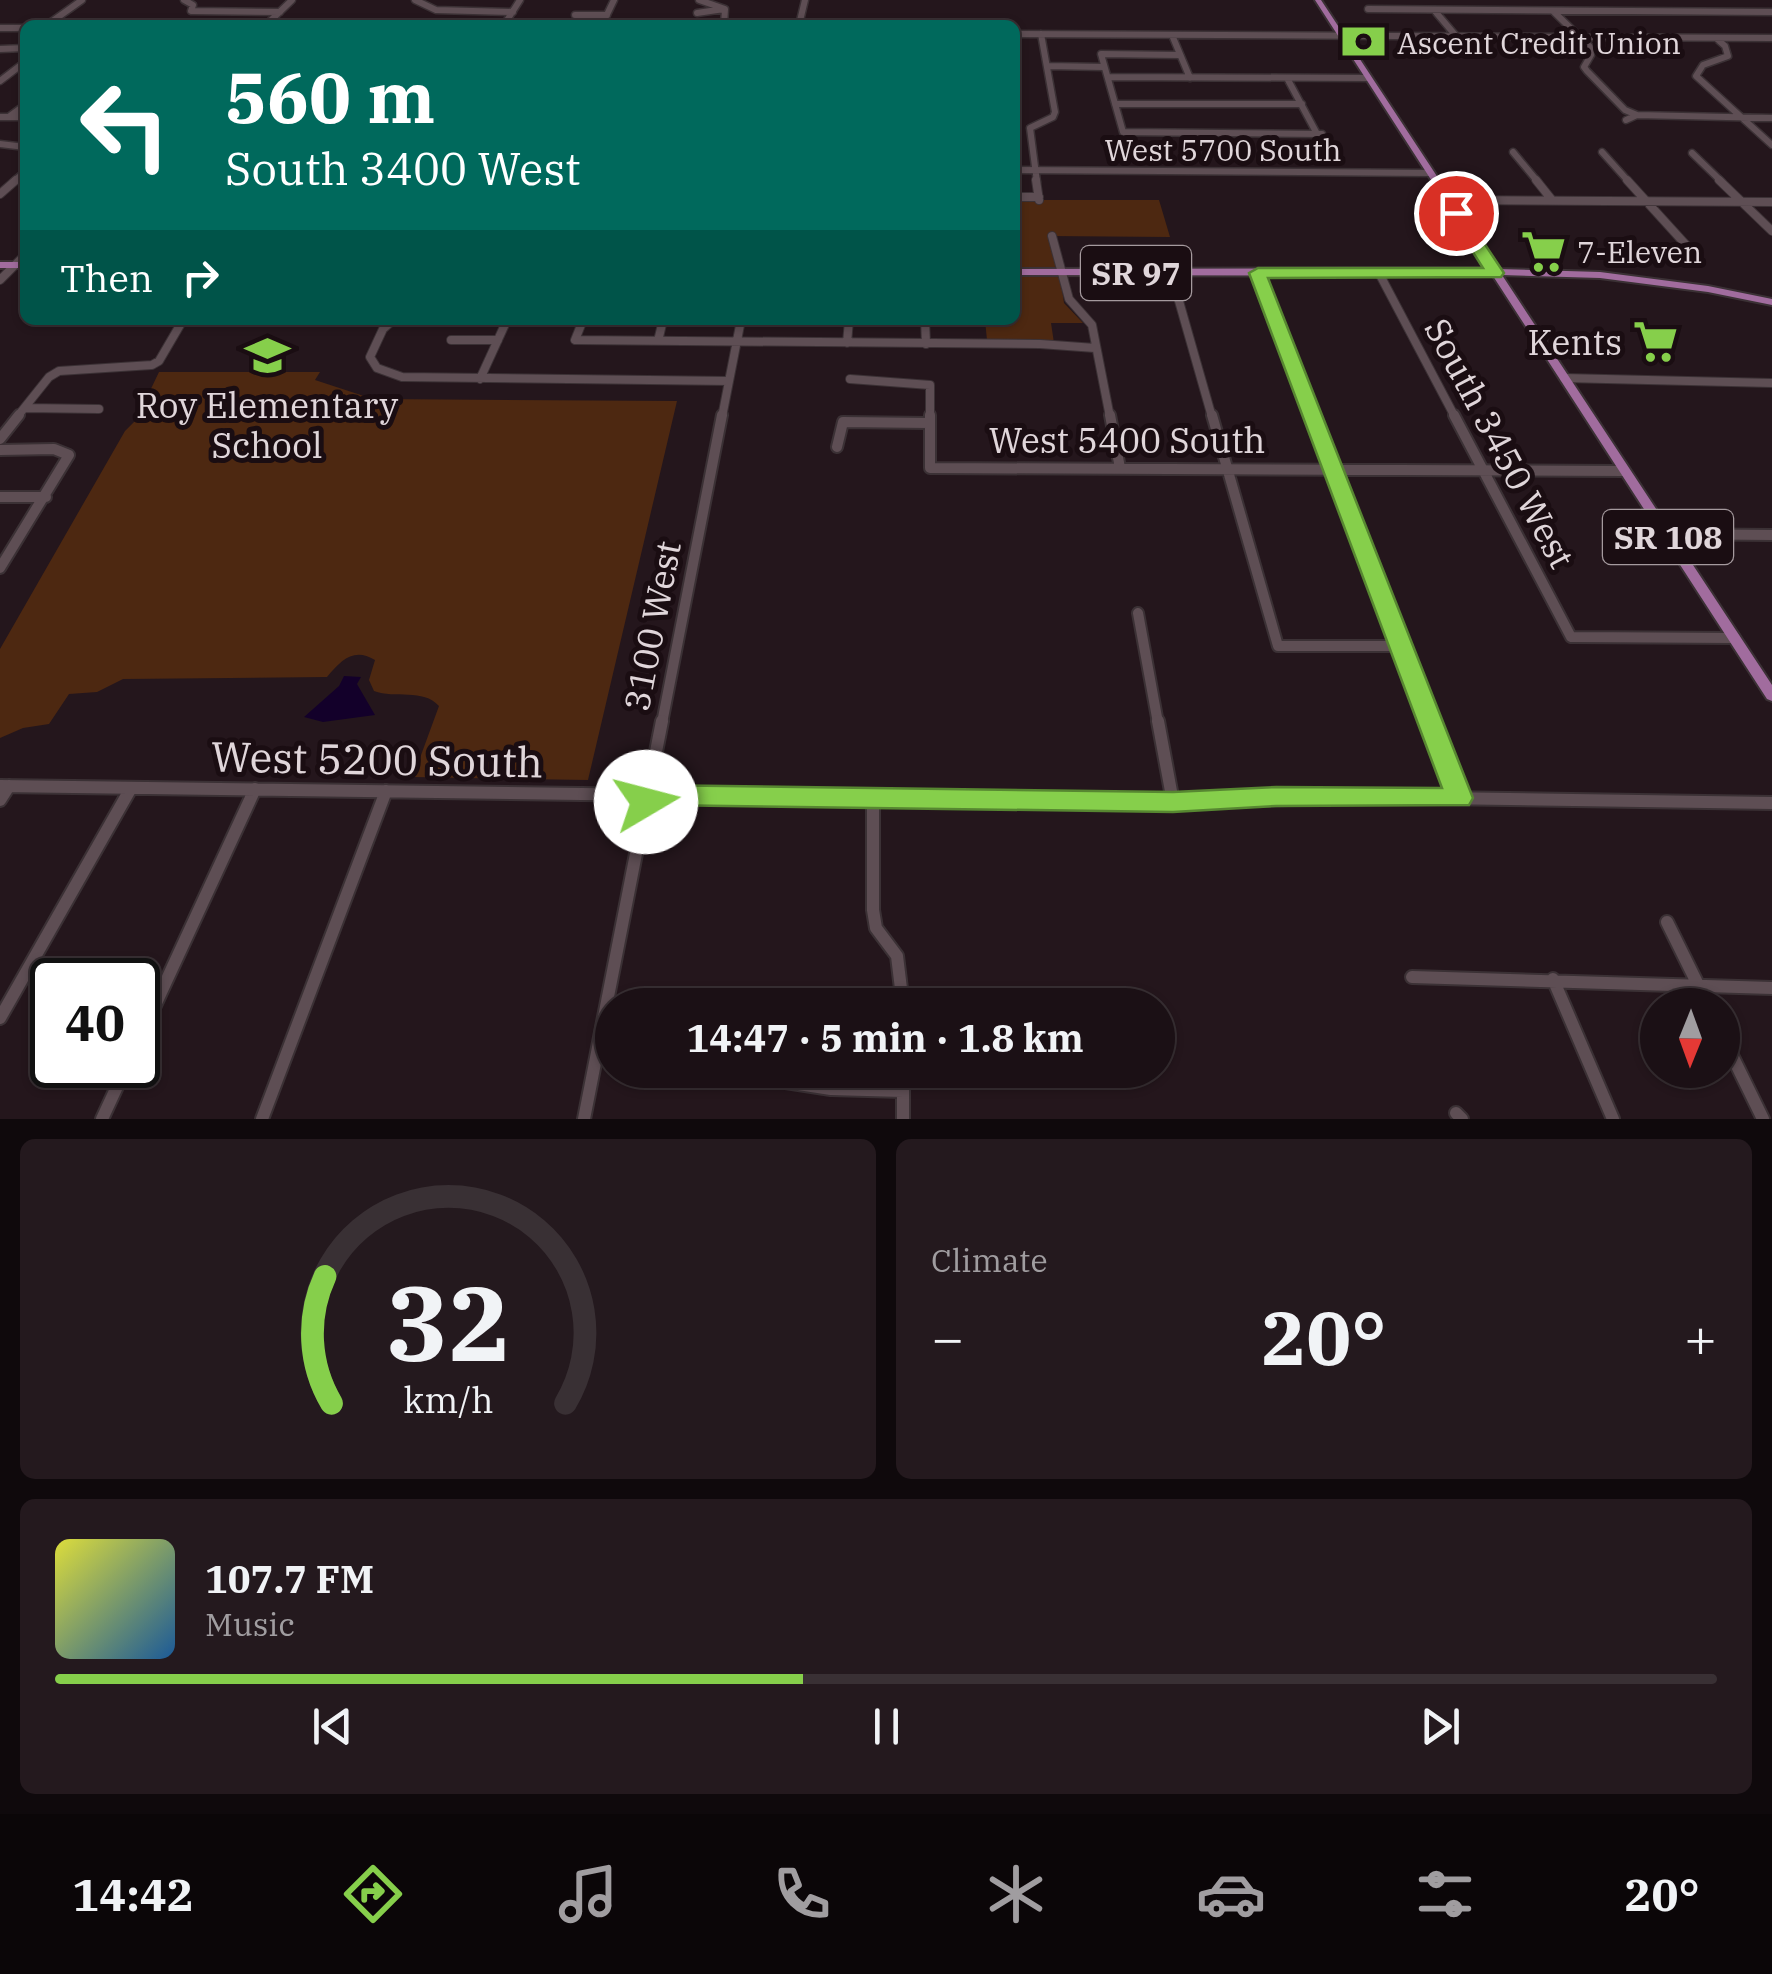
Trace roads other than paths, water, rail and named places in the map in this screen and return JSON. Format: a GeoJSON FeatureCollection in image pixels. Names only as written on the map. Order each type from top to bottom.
{"type":"FeatureCollection","features":[{"type":"Feature","properties":{"kind":"main road","name":"SR 108"},"geometry":{"type":"LineString","coordinates":[[1318,0],[1772,696]]}},
{"type":"Feature","properties":{"kind":"main road"},"geometry":{"type":"LineString","coordinates":[[0,265],[20,265]]}},
{"type":"Feature","properties":{"kind":"main road","name":"SR 97"},"geometry":{"type":"LineString","coordinates":[[1020,272],[1620,276],[1772,302]]}},
{"type":"Feature","properties":{"kind":"main road","name":"SR 97"},"geometry":{"type":"LineString","coordinates":[[1258,273],[1495,273]]}},
{"type":"Feature","properties":{"kind":"street"},"geometry":{"type":"LineString","coordinates":[[54,20],[82,0]]}},
{"type":"Feature","properties":{"kind":"street"},"geometry":{"type":"LineString","coordinates":[[184,0],[193,4],[191,11],[280,12]]}},
{"type":"Feature","properties":{"kind":"street"},"geometry":{"type":"LineString","coordinates":[[224,11],[237,0]]}},
{"type":"Feature","properties":{"kind":"street"},"geometry":{"type":"LineString","coordinates":[[271,20],[292,0]]}},
{"type":"Feature","properties":{"kind":"street"},"geometry":{"type":"LineString","coordinates":[[415,0],[426,8],[513,12]]}},
{"type":"Feature","properties":{"kind":"street"},"geometry":{"type":"LineString","coordinates":[[460,11],[468,0]]}},
{"type":"Feature","properties":{"kind":"street"},"geometry":{"type":"LineString","coordinates":[[507,20],[520,0]]}},
{"type":"Feature","properties":{"kind":"street"},"geometry":{"type":"LineString","coordinates":[[604,20],[614,0]]}},
{"type":"Feature","properties":{"kind":"street"},"geometry":{"type":"LineString","coordinates":[[699,0],[725,9]]}},
{"type":"Feature","properties":{"kind":"street"},"geometry":{"type":"LineString","coordinates":[[697,12],[725,9]]}},
{"type":"Feature","properties":{"kind":"street"},"geometry":{"type":"LineString","coordinates":[[724,20],[725,9]]}},
{"type":"Feature","properties":{"kind":"street"},"geometry":{"type":"LineString","coordinates":[[1368,10],[1772,12]]}},
{"type":"Feature","properties":{"kind":"street"},"geometry":{"type":"LineString","coordinates":[[1434,10],[1456,36]]}},
{"type":"Feature","properties":{"kind":"street"},"geometry":{"type":"LineString","coordinates":[[1552,10],[1592,51],[1584,66],[1625,110],[1637,115],[1772,118]]}},
{"type":"Feature","properties":{"kind":"street"},"geometry":{"type":"LineString","coordinates":[[576,15],[606,15]]}},
{"type":"Feature","properties":{"kind":"street"},"geometry":{"type":"LineString","coordinates":[[1020,34],[1772,38]]}},
{"type":"Feature","properties":{"kind":"street"},"geometry":{"type":"LineString","coordinates":[[1020,197],[1039,198],[1030,128],[1053,117],[1055,112],[1041,34]]}},
{"type":"Feature","properties":{"kind":"street"},"geometry":{"type":"LineString","coordinates":[[1172,34],[1190,78]]}},
{"type":"Feature","properties":{"kind":"street"},"geometry":{"type":"LineString","coordinates":[[1715,37],[1729,51],[1728,56],[1703,65],[1696,76],[1772,145]]}},
{"type":"Feature","properties":{"kind":"street"},"geometry":{"type":"LineString","coordinates":[[1180,55],[1101,54],[1122,132],[1319,133],[1288,78]]}},
{"type":"Feature","properties":{"kind":"street"},"geometry":{"type":"LineString","coordinates":[[0,81],[20,66]]}},
{"type":"Feature","properties":{"kind":"street"},"geometry":{"type":"LineString","coordinates":[[1047,66],[1104,67]]}},
{"type":"Feature","properties":{"kind":"street"},"geometry":{"type":"LineString","coordinates":[[1108,77],[1368,78]]}},
{"type":"Feature","properties":{"kind":"street"},"geometry":{"type":"LineString","coordinates":[[1115,104],[1302,104]]}},
{"type":"Feature","properties":{"kind":"street"},"geometry":{"type":"LineString","coordinates":[[1626,120],[1637,115]]}},
{"type":"Feature","properties":{"kind":"street"},"geometry":{"type":"LineString","coordinates":[[1513,152],[1552,200]]}},
{"type":"Feature","properties":{"kind":"street"},"geometry":{"type":"LineString","coordinates":[[1602,152],[1697,257]]}},
{"type":"Feature","properties":{"kind":"street"},"geometry":{"type":"LineString","coordinates":[[1692,153],[1772,230]]}},
{"type":"Feature","properties":{"kind":"street","name":"West 5700 South"},"geometry":{"type":"LineString","coordinates":[[1020,170],[1430,173]]}},
{"type":"Feature","properties":{"kind":"street"},"geometry":{"type":"LineString","coordinates":[[4,176],[20,176]]}},
{"type":"Feature","properties":{"kind":"street"},"geometry":{"type":"LineString","coordinates":[[0,194],[20,178]]}},
{"type":"Feature","properties":{"kind":"street"},"geometry":{"type":"LineString","coordinates":[[1447,200],[1772,202]]}},
{"type":"Feature","properties":{"kind":"street"},"geometry":{"type":"LineString","coordinates":[[1052,236],[1069,299],[1092,325],[1120,468]]}},
{"type":"Feature","properties":{"kind":"street"},"geometry":{"type":"LineString","coordinates":[[0,280],[20,265]]}},
{"type":"Feature","properties":{"kind":"street"},"geometry":{"type":"LineString","coordinates":[[1171,273],[1278,646],[1401,646]]}},
{"type":"Feature","properties":{"kind":"street"},"geometry":{"type":"LineString","coordinates":[[1258,273],[1459,798]]}},
{"type":"Feature","properties":{"kind":"street","name":"South 3450 West"},"geometry":{"type":"LineString","coordinates":[[1380,275],[1567,640],[1734,638]]}},
{"type":"Feature","properties":{"kind":"street"},"geometry":{"type":"LineString","coordinates":[[0,439],[59,371],[137,368],[159,361],[181,325]]}},
{"type":"Feature","properties":{"kind":"street"},"geometry":{"type":"LineString","coordinates":[[389,325],[370,357],[377,368],[402,377],[729,381]]}},
{"type":"Feature","properties":{"kind":"street"},"geometry":{"type":"LineString","coordinates":[[480,379],[505,325]]}},
{"type":"Feature","properties":{"kind":"street"},"geometry":{"type":"LineString","coordinates":[[582,325],[576,340],[1095,348]]}},
{"type":"Feature","properties":{"kind":"street"},"geometry":{"type":"LineString","coordinates":[[658,340],[662,325]]}},
{"type":"Feature","properties":{"kind":"street","name":"3100 West"},"geometry":{"type":"LineString","coordinates":[[584,1119],[740,325]]}},
{"type":"Feature","properties":{"kind":"street"},"geometry":{"type":"LineString","coordinates":[[848,343],[849,325]]}},
{"type":"Feature","properties":{"kind":"street"},"geometry":{"type":"LineString","coordinates":[[926,325],[926,344]]}},
{"type":"Feature","properties":{"kind":"street"},"geometry":{"type":"LineString","coordinates":[[451,340],[498,340]]}},
{"type":"Feature","properties":{"kind":"street"},"geometry":{"type":"LineString","coordinates":[[1564,378],[1772,382]]}},
{"type":"Feature","properties":{"kind":"street"},"geometry":{"type":"LineString","coordinates":[[837,448],[843,422],[929,423],[930,385],[850,380]]}},
{"type":"Feature","properties":{"kind":"street"},"geometry":{"type":"LineString","coordinates":[[25,408],[99,409]]}},
{"type":"Feature","properties":{"kind":"street","name":"West 5400 South"},"geometry":{"type":"LineString","coordinates":[[929,423],[930,468],[1624,471]]}},
{"type":"Feature","properties":{"kind":"street"},"geometry":{"type":"LineString","coordinates":[[0,450],[54,449],[69,455],[0,568]]}},
{"type":"Feature","properties":{"kind":"street"},"geometry":{"type":"LineString","coordinates":[[0,497],[46,496]]}},
{"type":"Feature","properties":{"kind":"street"},"geometry":{"type":"LineString","coordinates":[[1666,534],[1772,535]]}},
{"type":"Feature","properties":{"kind":"street"},"geometry":{"type":"LineString","coordinates":[[0,546],[15,545]]}},
{"type":"Feature","properties":{"kind":"street"},"geometry":{"type":"LineString","coordinates":[[1138,613],[1173,802]]}},
{"type":"Feature","properties":{"kind":"street"},"geometry":{"type":"LineString","coordinates":[[0,800],[5,786]]}},
{"type":"Feature","properties":{"kind":"street","name":"West 5200 South"},"geometry":{"type":"LineString","coordinates":[[5,786],[1173,802],[1276,797],[1772,803]]}},
{"type":"Feature","properties":{"kind":"street"},"geometry":{"type":"LineString","coordinates":[[0,1018],[131,788]]}},
{"type":"Feature","properties":{"kind":"street"},"geometry":{"type":"LineString","coordinates":[[160,994],[255,789]]}},
{"type":"Feature","properties":{"kind":"street"},"geometry":{"type":"LineString","coordinates":[[262,1119],[386,791]]}},
{"type":"Feature","properties":{"kind":"street"},"geometry":{"type":"LineString","coordinates":[[873,798],[873,910],[876,928],[897,956],[902,988]]}},
{"type":"Feature","properties":{"kind":"street"},"geometry":{"type":"LineString","coordinates":[[1667,922],[1698,986]]}},
{"type":"Feature","properties":{"kind":"street"},"geometry":{"type":"LineString","coordinates":[[1412,977],[1772,988]]}},
{"type":"Feature","properties":{"kind":"street"},"geometry":{"type":"LineString","coordinates":[[1553,979],[1613,1119]]}},
{"type":"Feature","properties":{"kind":"street"},"geometry":{"type":"LineString","coordinates":[[1740,1072],[1763,1119],[1772,1119]]}},
{"type":"Feature","properties":{"kind":"street"},"geometry":{"type":"LineString","coordinates":[[102,1119],[116,1088]]}},
{"type":"Feature","properties":{"kind":"street"},"geometry":{"type":"LineString","coordinates":[[824,1088],[903,1091],[903,1119]]}},
{"type":"Feature","properties":{"kind":"place","name":"Ascent Credit Union"},"geometry":{"type":"Point","coordinates":[1364,42]}},
{"type":"Feature","properties":{"kind":"place","name":"7-Eleven"},"geometry":{"type":"Point","coordinates":[1544,251]}},
{"type":"Feature","properties":{"kind":"place","name":"Kents"},"geometry":{"type":"Point","coordinates":[1655,342]}},
{"type":"Feature","properties":{"kind":"place","name":"Roy Elementary School"},"geometry":{"type":"Point","coordinates":[267,355]}}]}
